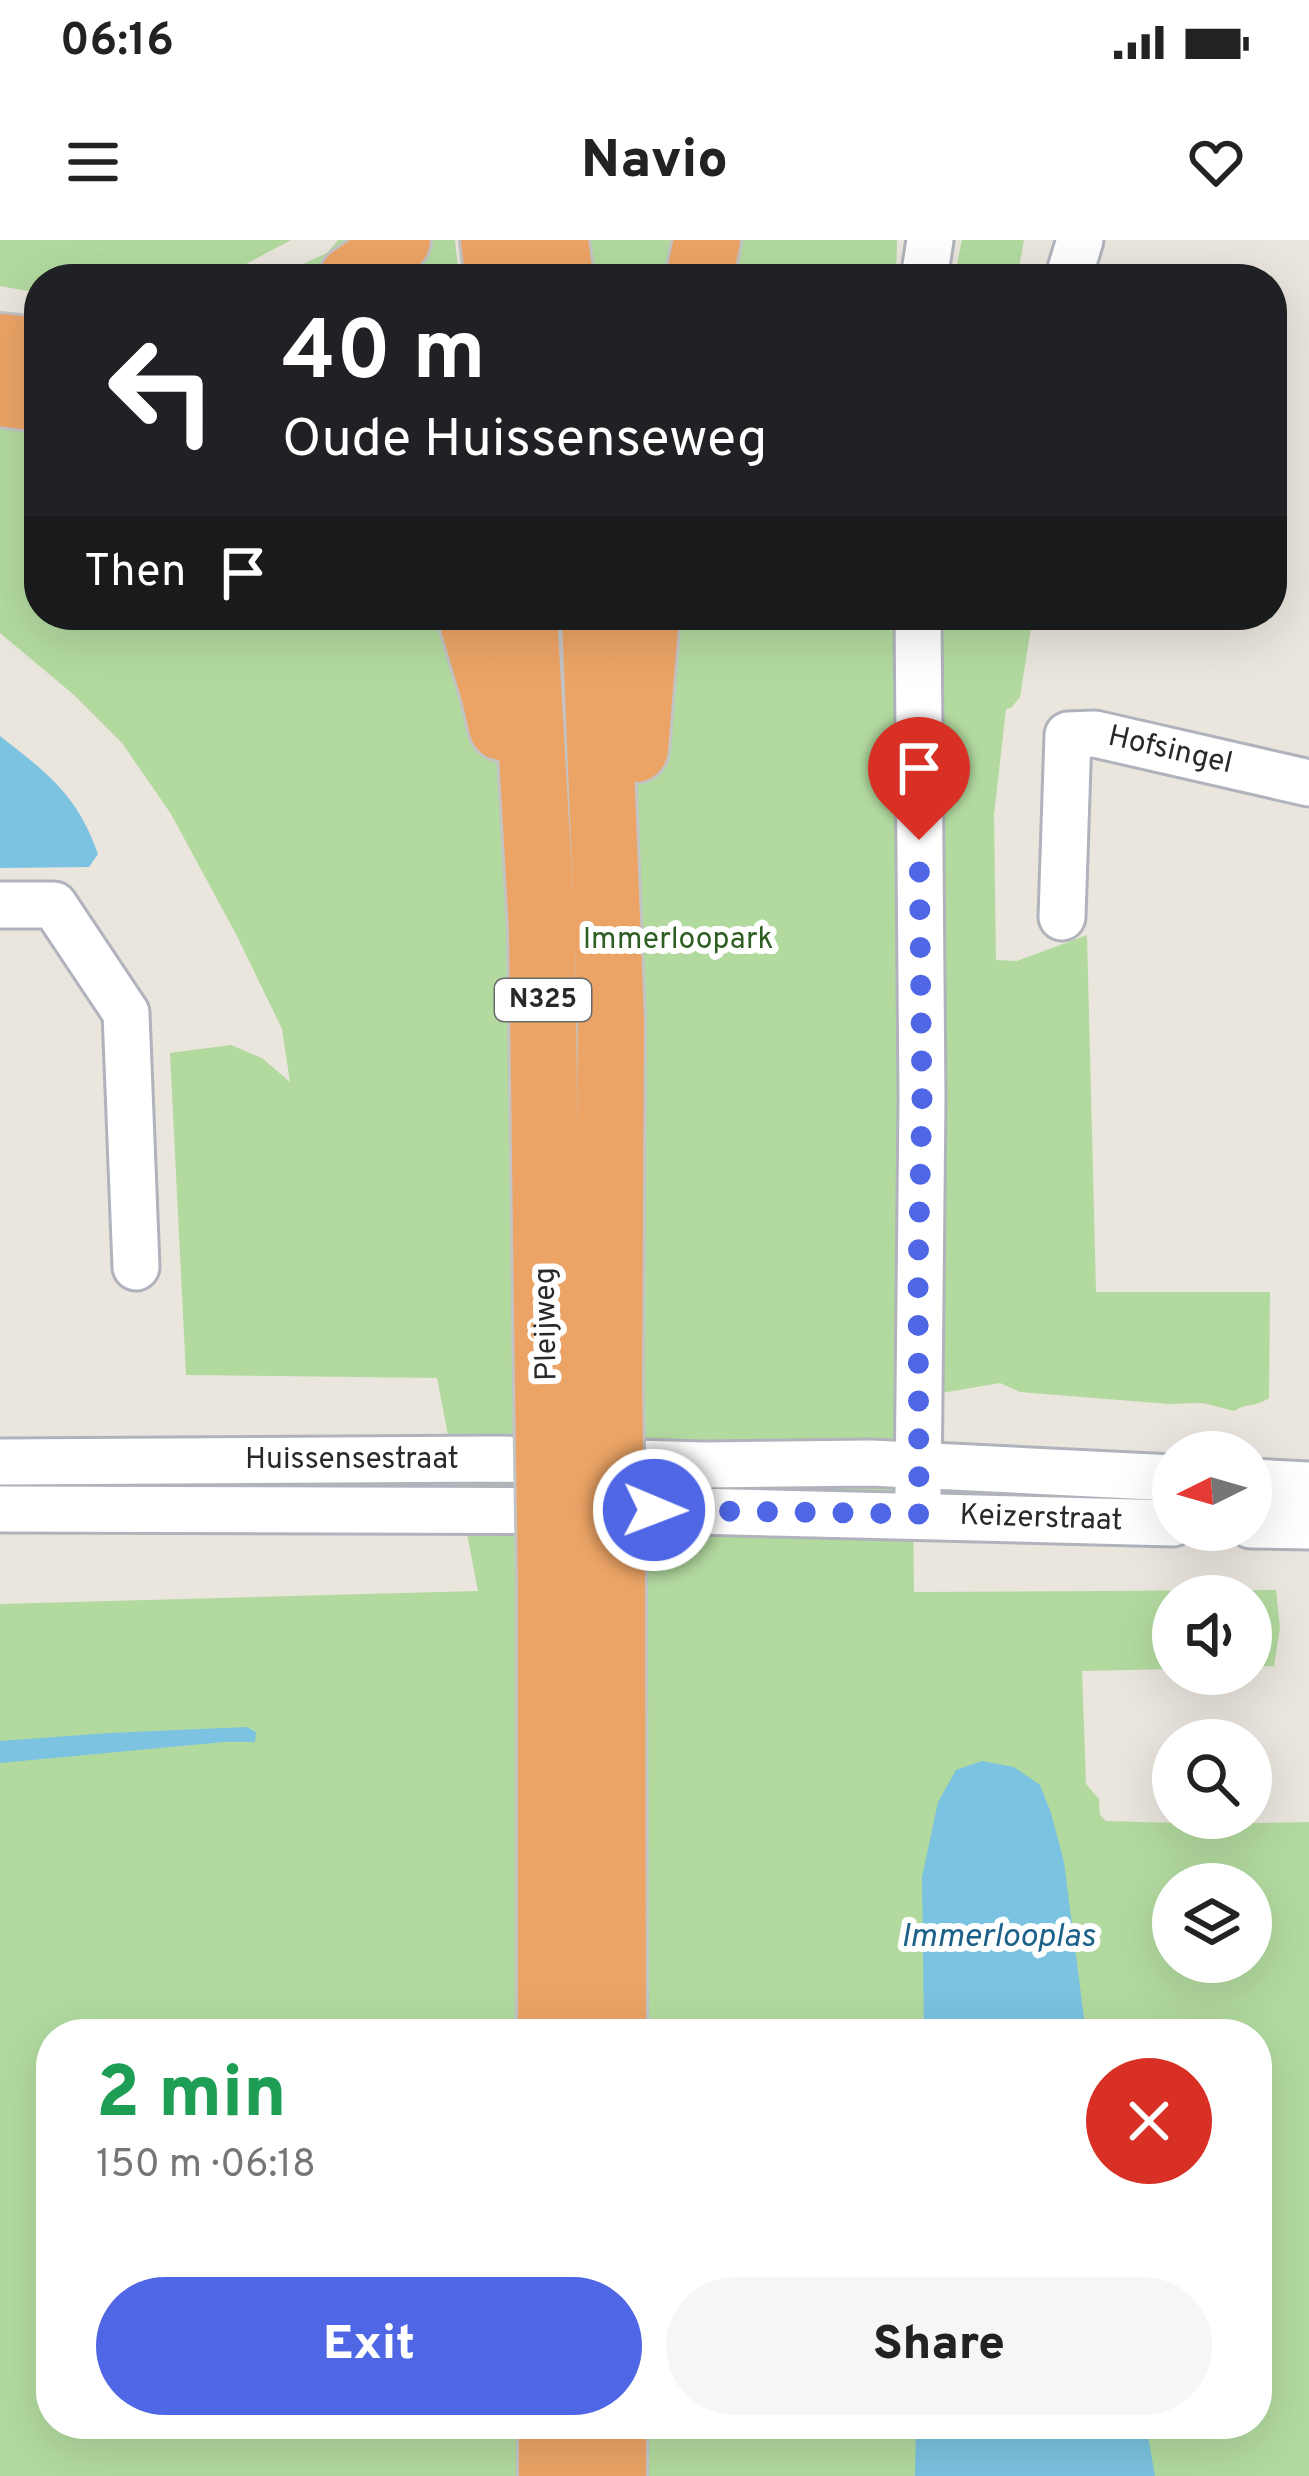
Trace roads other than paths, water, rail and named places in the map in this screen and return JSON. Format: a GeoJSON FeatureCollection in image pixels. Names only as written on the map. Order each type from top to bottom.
{"type":"FeatureCollection","features":[{"type":"Feature","properties":{"kind":"highway"},"geometry":{"type":"LineString","coordinates":[[372,264],[397,240]]}},
{"type":"Feature","properties":{"kind":"highway","name":"N325"},"geometry":{"type":"LineString","coordinates":[[475,630],[495,696],[542,929]]}},
{"type":"Feature","properties":{"kind":"highway","name":"Pleijweg"},"geometry":{"type":"LineString","coordinates":[[525,630],[542,929],[578,1384],[581,1588],[612,2019]]}},
{"type":"Feature","properties":{"kind":"highway","name":"Pleijweg"},"geometry":{"type":"LineString","coordinates":[[578,1384],[611,1021],[596,630]]}},
{"type":"Feature","properties":{"kind":"highway","name":"N325"},"geometry":{"type":"LineString","coordinates":[[611,1021],[645,630]]}},
{"type":"Feature","properties":{"kind":"highway","name":"Pleijweg"},"geometry":{"type":"LineString","coordinates":[[552,2019],[581,1588]]}},
{"type":"Feature","properties":{"kind":"highway"},"geometry":{"type":"LineString","coordinates":[[552,2439],[552,2476]]}},
{"type":"Feature","properties":{"kind":"highway"},"geometry":{"type":"LineString","coordinates":[[613,2439],[613,2476]]}},
{"type":"Feature","properties":{"kind":"street"},"geometry":{"type":"LineString","coordinates":[[918,630],[919,1514]]}},
{"type":"Feature","properties":{"kind":"street","name":"Hofsingel"},"geometry":{"type":"LineString","coordinates":[[1062,917],[1067,735],[1095,734],[1309,783]]}},
{"type":"Feature","properties":{"kind":"street"},"geometry":{"type":"LineString","coordinates":[[0,905],[54,905],[125,1013],[136,1267]]}},
{"type":"Feature","properties":{"kind":"street","name":"Huissensestraat"},"geometry":{"type":"LineString","coordinates":[[0,1462],[497,1459],[704,1465]]}},
{"type":"Feature","properties":{"kind":"street","name":"Keizerstraat"},"geometry":{"type":"LineString","coordinates":[[704,1465],[917,1464],[1152,1477]]}},
{"type":"Feature","properties":{"kind":"street"},"geometry":{"type":"LineString","coordinates":[[1272,1483],[1309,1485]]}},
{"type":"Feature","properties":{"kind":"street","name":"Huissensestraat"},"geometry":{"type":"LineString","coordinates":[[0,1509],[694,1510]]}},
{"type":"Feature","properties":{"kind":"street","name":"Keizerstraat"},"geometry":{"type":"LineString","coordinates":[[694,1510],[1152,1522]]}},
{"type":"Feature","properties":{"kind":"street"},"geometry":{"type":"LineString","coordinates":[[1272,1525],[1309,1526]]}},
{"type":"Feature","properties":{"kind":"water"},"geometry":{"type":"Polygon","coordinates":[[[0,736],[70,800],[98,854],[89,867],[0,868],[0,736]]]}},
{"type":"Feature","properties":{"kind":"water"},"geometry":{"type":"Polygon","coordinates":[[[247,1727],[256,1732],[255,1742],[0,1763],[0,1741],[247,1727]]]}},
{"type":"Feature","properties":{"kind":"water","name":"Immerlooplas"},"geometry":{"type":"Polygon","coordinates":[[[982,1761],[1014,1767],[1040,1785],[1064,1862],[1084,2019],[924,2019],[922,1877],[938,1802],[956,1770],[982,1761]]]}},
{"type":"Feature","properties":{"kind":"water"},"geometry":{"type":"Polygon","coordinates":[[[916,2439],[1149,2439],[1155,2476],[915,2476],[916,2439]]]}},
{"type":"Feature","properties":{"kind":"park label","name":"Immerloopark"},"geometry":{"type":"Point","coordinates":[678,940]}}]}
